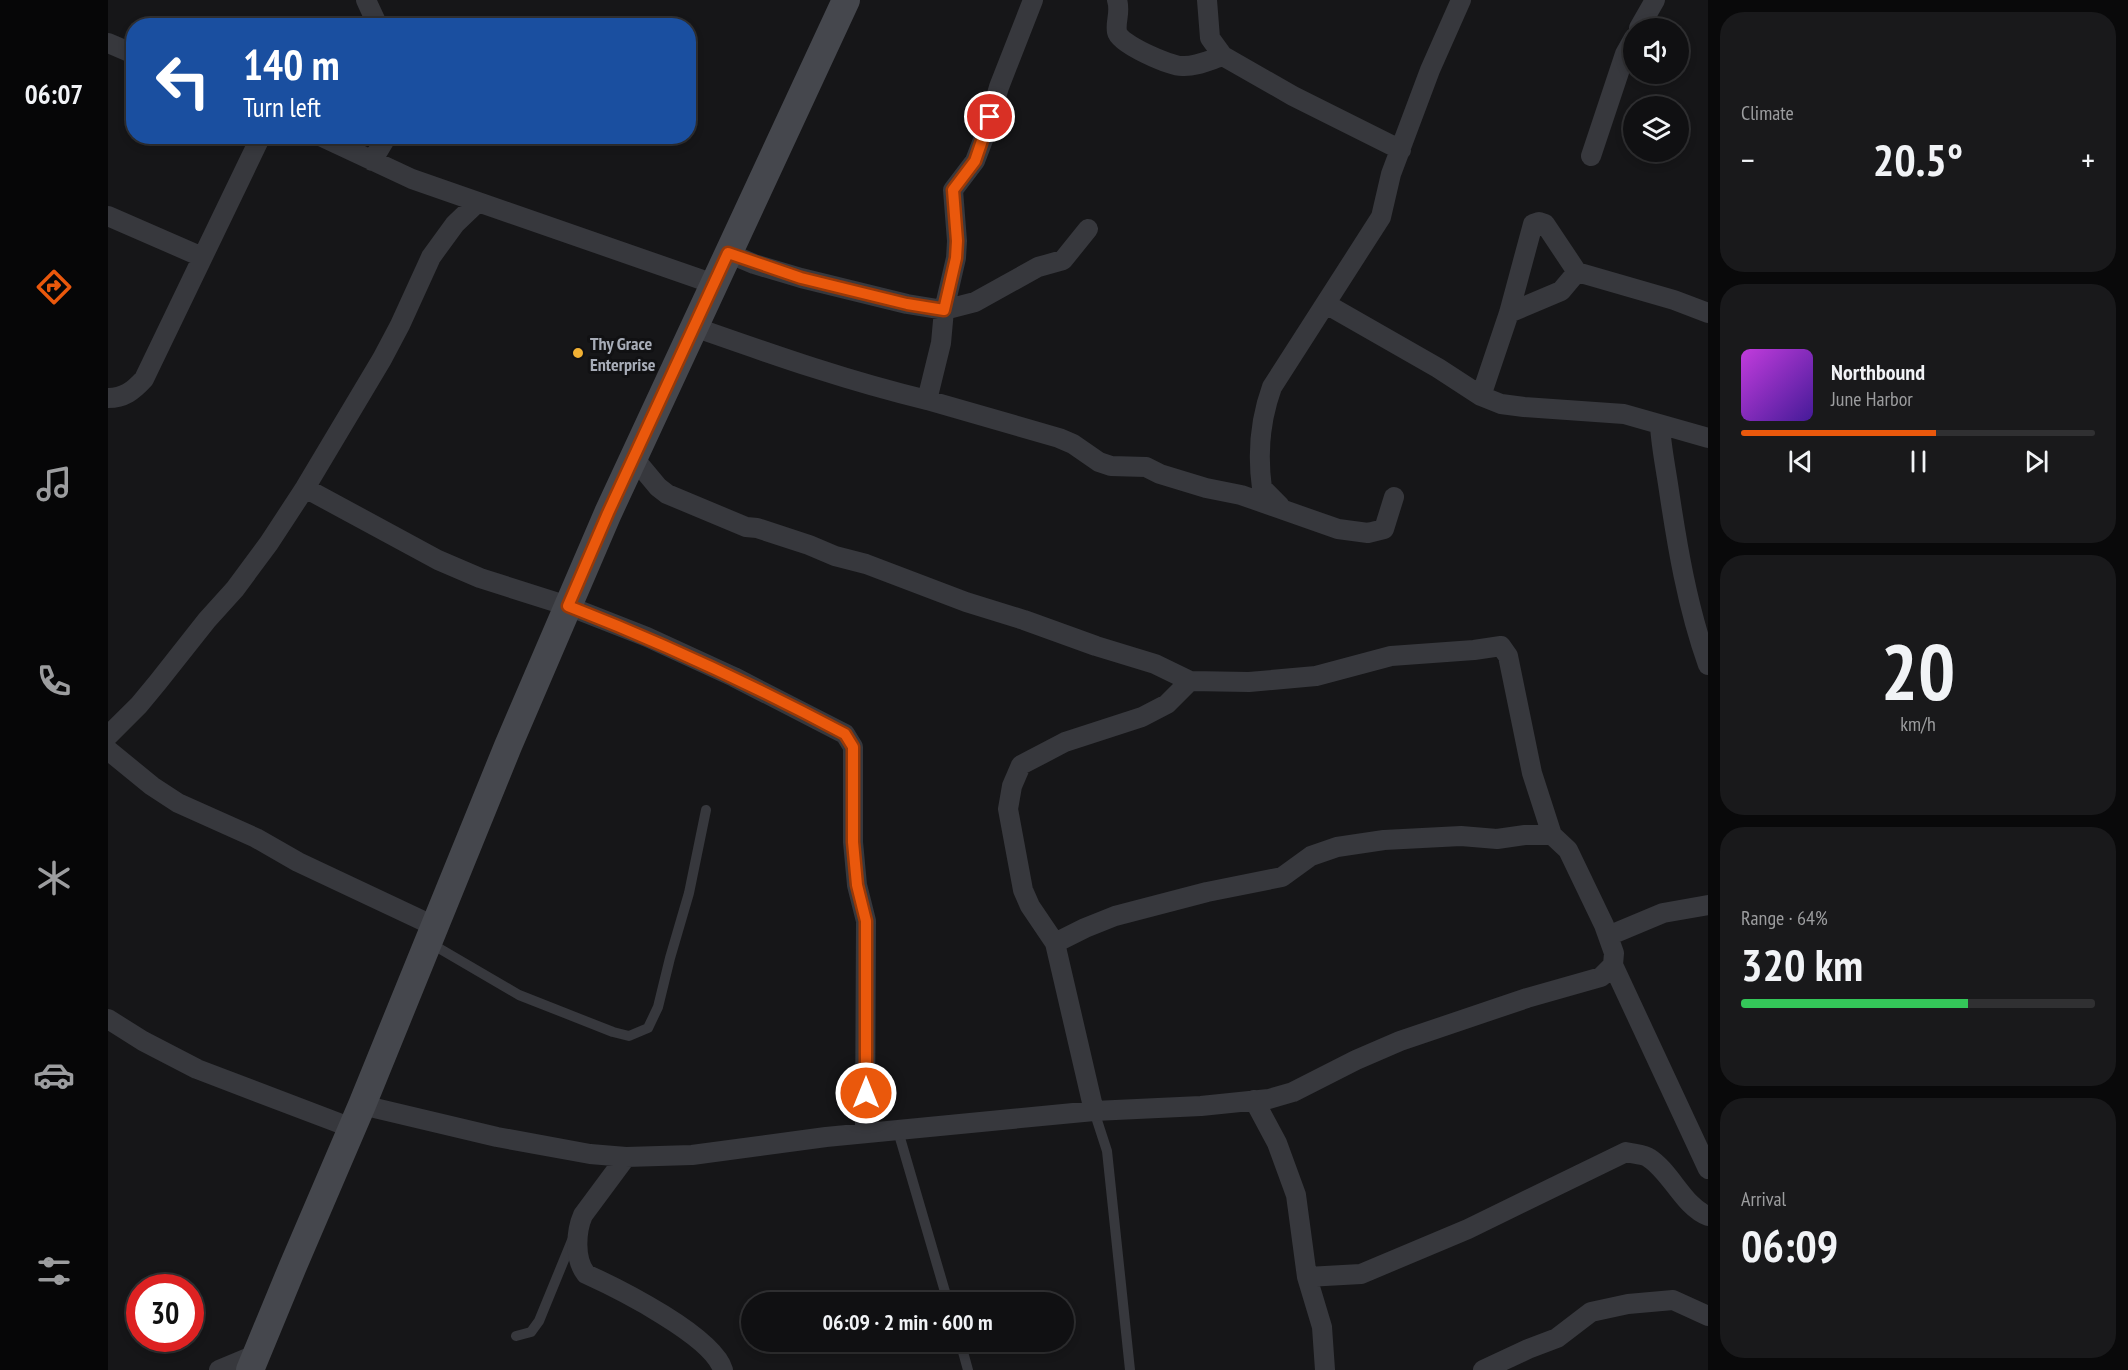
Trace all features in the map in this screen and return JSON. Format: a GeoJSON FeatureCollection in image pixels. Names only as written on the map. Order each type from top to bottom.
{"type":"FeatureCollection","features":[{"type":"Feature","properties":{"kind":"street"},"geometry":{"type":"LineString","coordinates":[[366,0],[374,18]]}},
{"type":"Feature","properties":{"kind":"street"},"geometry":{"type":"LineString","coordinates":[[219,1370],[253,1362],[568,606],[633,457],[846,0]]}},
{"type":"Feature","properties":{"kind":"street"},"geometry":{"type":"LineString","coordinates":[[927,400],[941,343],[944,310],[956,258],[953,190],[975,161],[999,87],[1033,0]]}},
{"type":"Feature","properties":{"kind":"street"},"geometry":{"type":"LineString","coordinates":[[1117,0],[1120,10],[1117,32],[1119,37],[1128,44],[1179,67],[1223,57]]}},
{"type":"Feature","properties":{"kind":"street"},"geometry":{"type":"LineString","coordinates":[[1207,0],[1210,38],[1213,46],[1223,57],[1293,96],[1401,150]]}},
{"type":"Feature","properties":{"kind":"street"},"geometry":{"type":"LineString","coordinates":[[1284,510],[1262,488],[1260,434],[1263,411],[1272,387],[1381,217],[1391,174],[1430,70],[1461,0]]}},
{"type":"Feature","properties":{"kind":"street"},"geometry":{"type":"LineString","coordinates":[[1645,18],[1655,0]]}},
{"type":"Feature","properties":{"kind":"street"},"geometry":{"type":"LineString","coordinates":[[108,44],[126,51]]}},
{"type":"Feature","properties":{"kind":"street"},"geometry":{"type":"LineString","coordinates":[[1591,156],[1623,57]]}},
{"type":"Feature","properties":{"kind":"street"},"geometry":{"type":"LineString","coordinates":[[108,398],[119,398],[134,390],[144,379],[257,144]]}},
{"type":"Feature","properties":{"kind":"street"},"geometry":{"type":"LineString","coordinates":[[337,144],[412,178],[714,284]]}},
{"type":"Feature","properties":{"kind":"street"},"geometry":{"type":"LineString","coordinates":[[372,161],[382,144]]}},
{"type":"Feature","properties":{"kind":"street"},"geometry":{"type":"LineString","coordinates":[[108,736],[139,705],[207,620],[235,589],[269,543],[306,488],[400,326],[431,257],[448,232],[478,202]]}},
{"type":"Feature","properties":{"kind":"street"},"geometry":{"type":"LineString","coordinates":[[108,216],[202,257]]}},
{"type":"Feature","properties":{"kind":"street"},"geometry":{"type":"LineString","coordinates":[[1481,396],[1509,313],[1533,224],[1539,222],[1545,224],[1577,272],[1674,300],[1708,313]]}},
{"type":"Feature","properties":{"kind":"street"},"geometry":{"type":"LineString","coordinates":[[728,253],[801,278],[907,304],[944,310],[975,302],[1038,267],[1063,260],[1088,229]]}},
{"type":"Feature","properties":{"kind":"street"},"geometry":{"type":"LineString","coordinates":[[1509,313],[1561,291],[1577,272]]}},
{"type":"Feature","properties":{"kind":"street"},"geometry":{"type":"LineString","coordinates":[[1326,304],[1438,368],[1481,396],[1501,404],[1624,414],[1708,438]]}},
{"type":"Feature","properties":{"kind":"street"},"geometry":{"type":"LineString","coordinates":[[694,327],[800,365],[869,386],[927,400],[1059,438],[1099,462],[1111,466],[1146,467],[1160,474],[1206,488],[1241,495],[1338,529],[1368,533],[1384,529],[1394,497]]}},
{"type":"Feature","properties":{"kind":"street"},"geometry":{"type":"LineString","coordinates":[[1660,425],[1673,527],[1698,636],[1708,664]]}},
{"type":"Feature","properties":{"kind":"street"},"geometry":{"type":"LineString","coordinates":[[633,457],[658,487],[667,494],[746,527],[757,528],[835,556],[866,564],[966,602],[1155,664],[1190,681],[1249,682],[1316,676],[1391,656],[1501,646],[1508,656],[1532,773],[1552,836],[1568,850],[1608,936],[1614,953],[1613,965],[1708,1169]]}},
{"type":"Feature","properties":{"kind":"street"},"geometry":{"type":"LineString","coordinates":[[306,488],[438,560],[480,578],[568,606],[647,637],[734,677],[845,734],[850,740],[853,755],[853,842],[857,885],[866,921],[865,1133]]}},
{"type":"Feature","properties":{"kind":"street"},"geometry":{"type":"LineString","coordinates":[[1094,1111],[1055,943],[1030,906],[1023,890],[1008,809],[1012,786],[1021,765],[1065,742],[1142,717],[1167,704],[1190,681]]}},
{"type":"Feature","properties":{"kind":"street"},"geometry":{"type":"LineString","coordinates":[[108,750],[152,786],[178,803],[256,838],[430,934]]}},
{"type":"Feature","properties":{"kind":"street"},"geometry":{"type":"LineString","coordinates":[[1055,943],[1115,916],[1207,892],[1282,877],[1311,856],[1337,847],[1384,840],[1461,836],[1497,839],[1525,835],[1552,836]]}},
{"type":"Feature","properties":{"kind":"street"},"geometry":{"type":"LineString","coordinates":[[1608,936],[1663,913],[1708,905]]}},
{"type":"Feature","properties":{"kind":"street"},"geometry":{"type":"LineString","coordinates":[[108,1018],[143,1041],[197,1069],[357,1116],[497,1137],[590,1154],[626,1157],[692,1155],[865,1133],[1094,1111],[1201,1106],[1269,1099],[1293,1092],[1356,1060],[1427,1031],[1527,998],[1601,977],[1613,965]]}},
{"type":"Feature","properties":{"kind":"street"},"geometry":{"type":"LineString","coordinates":[[1254,1100],[1277,1143],[1296,1195],[1307,1277],[1322,1327],[1325,1370]]}},
{"type":"Feature","properties":{"kind":"street"},"geometry":{"type":"LineString","coordinates":[[1307,1277],[1361,1274],[1468,1229],[1626,1152],[1649,1157],[1692,1204],[1708,1216]]}},
{"type":"Feature","properties":{"kind":"street"},"geometry":{"type":"LineString","coordinates":[[626,1157],[579,1224],[578,1260],[586,1274],[636,1298],[710,1347],[721,1362],[723,1370]]}},
{"type":"Feature","properties":{"kind":"street"},"geometry":{"type":"LineString","coordinates":[[1483,1370],[1557,1338],[1591,1312],[1628,1304],[1673,1300],[1708,1316]]}},
{"type":"Feature","properties":{"kind":"lane"},"geometry":{"type":"LineString","coordinates":[[430,934],[510,991],[613,1032],[629,1036],[648,1028],[658,1007],[689,893],[706,810]]}},
{"type":"Feature","properties":{"kind":"lane"},"geometry":{"type":"LineString","coordinates":[[1094,1111],[1107,1151],[1130,1370]]}},
{"type":"Feature","properties":{"kind":"lane"},"geometry":{"type":"LineString","coordinates":[[898,1131],[945,1292]]}},
{"type":"Feature","properties":{"kind":"lane"},"geometry":{"type":"LineString","coordinates":[[516,1336],[531,1332],[540,1321],[579,1224]]}},
{"type":"Feature","properties":{"kind":"lane"},"geometry":{"type":"LineString","coordinates":[[963,1352],[968,1370]]}},
{"type":"Feature","properties":{"kind":"place","name":"Thy Grace Enterprise"},"geometry":{"type":"Point","coordinates":[578,353]}},
{"type":"Feature","properties":{"kind":"route"},"geometry":{"type":"LineString","coordinates":[[866,1093],[866,921],[857,885],[853,842],[853,747],[850,740],[845,734],[734,677],[647,637],[568,606],[608,513],[728,253],[754,264],[801,278],[907,304],[944,310],[948,284],[956,258],[953,190],[975,161],[990,117]]}}]}
